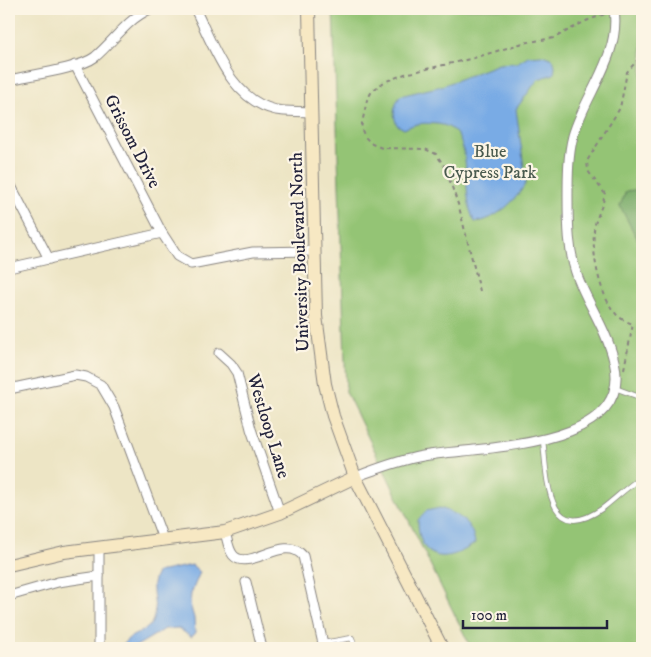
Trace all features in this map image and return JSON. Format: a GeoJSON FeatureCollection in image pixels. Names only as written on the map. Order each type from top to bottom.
{"type":"FeatureCollection","features":[{"type":"Feature","properties":{"kind":"street"},"geometry":{"type":"LineString","coordinates":[[9,80],[75,66],[94,57],[126,24],[150,9]]}},
{"type":"Feature","properties":{"kind":"street"},"geometry":{"type":"LineString","coordinates":[[195,9],[231,78],[242,92],[271,108],[311,112]]}},
{"type":"Feature","properties":{"kind":"street","name":"University Boulevard North"},"geometry":{"type":"LineString","coordinates":[[309,9],[316,316],[324,384],[354,477],[442,648]]}},
{"type":"Feature","properties":{"kind":"street"},"geometry":{"type":"LineString","coordinates":[[9,565],[33,558],[225,532],[280,513],[354,477],[415,458],[543,440],[563,435],[590,422],[609,402],[616,377],[611,351],[584,292],[573,261],[569,236],[568,196],[573,137],[605,65],[611,45],[614,11]]}},
{"type":"Feature","properties":{"kind":"street","name":"Grissom Drive"},"geometry":{"type":"LineString","coordinates":[[75,66],[162,233],[177,256],[191,264],[253,252],[314,251]]}},
{"type":"Feature","properties":{"kind":"street"},"geometry":{"type":"LineString","coordinates":[[9,182],[49,259]]}},
{"type":"Feature","properties":{"kind":"street"},"geometry":{"type":"LineString","coordinates":[[9,268],[162,233]]}},
{"type":"Feature","properties":{"kind":"street","name":"Westloop Lane"},"geometry":{"type":"LineString","coordinates":[[218,353],[231,364],[237,373],[251,429],[280,513]]}},
{"type":"Feature","properties":{"kind":"street"},"geometry":{"type":"LineString","coordinates":[[9,389],[66,376],[86,377],[95,381],[106,390],[163,540]]}},
{"type":"Feature","properties":{"kind":"street"},"geometry":{"type":"LineString","coordinates":[[225,532],[234,557],[244,560],[285,548],[294,548],[303,556],[323,646]]}},
{"type":"Feature","properties":{"kind":"street"},"geometry":{"type":"LineString","coordinates":[[99,548],[99,648]]}},
{"type":"Feature","properties":{"kind":"street"},"geometry":{"type":"LineString","coordinates":[[9,596],[58,582],[99,576]]}},
{"type":"Feature","properties":{"kind":"street"},"geometry":{"type":"LineString","coordinates":[[246,582],[262,648]]}},
{"type":"Feature","properties":{"kind":"lane"},"geometry":{"type":"LineString","coordinates":[[613,388],[642,398]]}},
{"type":"Feature","properties":{"kind":"lane"},"geometry":{"type":"LineString","coordinates":[[543,440],[550,500],[556,510],[565,517],[584,518],[594,513],[642,477]]}},
{"type":"Feature","properties":{"kind":"lane"},"geometry":{"type":"LineString","coordinates":[[323,646],[352,638],[355,648]]}},
{"type":"Feature","properties":{"kind":"path"},"geometry":{"type":"LineString","coordinates":[[480,291],[459,207],[445,167],[436,154],[425,149],[382,148],[372,144],[365,137],[361,128],[367,100],[372,91],[384,82],[405,74],[465,60],[523,43],[554,38],[586,21],[614,11],[642,11]]}},
{"type":"Feature","properties":{"kind":"path"},"geometry":{"type":"LineString","coordinates":[[623,371],[632,324],[616,314],[603,292],[595,260],[594,238],[595,223],[603,207],[605,194],[588,171],[587,161],[620,108],[628,72],[642,55]]}},
{"type":"Feature","properties":{"kind":"green space","name":"Blue Cypress Park"},"geometry":{"type":"Polygon","coordinates":[[[333,9],[642,9],[642,648],[471,648],[346,392],[333,9]]]}},
{"type":"Feature","properties":{"kind":"green space"},"geometry":{"type":"Polygon","coordinates":[[[642,189],[642,248],[620,206],[626,191],[642,189]]]}},
{"type":"Feature","properties":{"kind":"water"},"geometry":{"type":"Polygon","coordinates":[[[542,55],[553,59],[555,66],[554,74],[538,79],[516,109],[526,182],[512,202],[505,208],[490,218],[475,222],[470,210],[466,164],[459,137],[451,128],[438,124],[414,125],[404,129],[397,125],[395,121],[394,110],[396,103],[400,96],[442,86],[499,64],[517,63],[528,56],[542,55]]]}},
{"type":"Feature","properties":{"kind":"water"},"geometry":{"type":"Polygon","coordinates":[[[440,508],[464,520],[471,530],[475,543],[464,550],[444,556],[428,551],[419,534],[418,520],[426,511],[440,508]]]}},
{"type":"Feature","properties":{"kind":"water"},"geometry":{"type":"Polygon","coordinates":[[[192,565],[200,572],[191,594],[190,604],[194,618],[195,634],[191,637],[178,628],[165,629],[133,648],[126,647],[124,643],[127,640],[146,629],[152,622],[155,609],[153,584],[158,572],[192,565]]]}}]}
